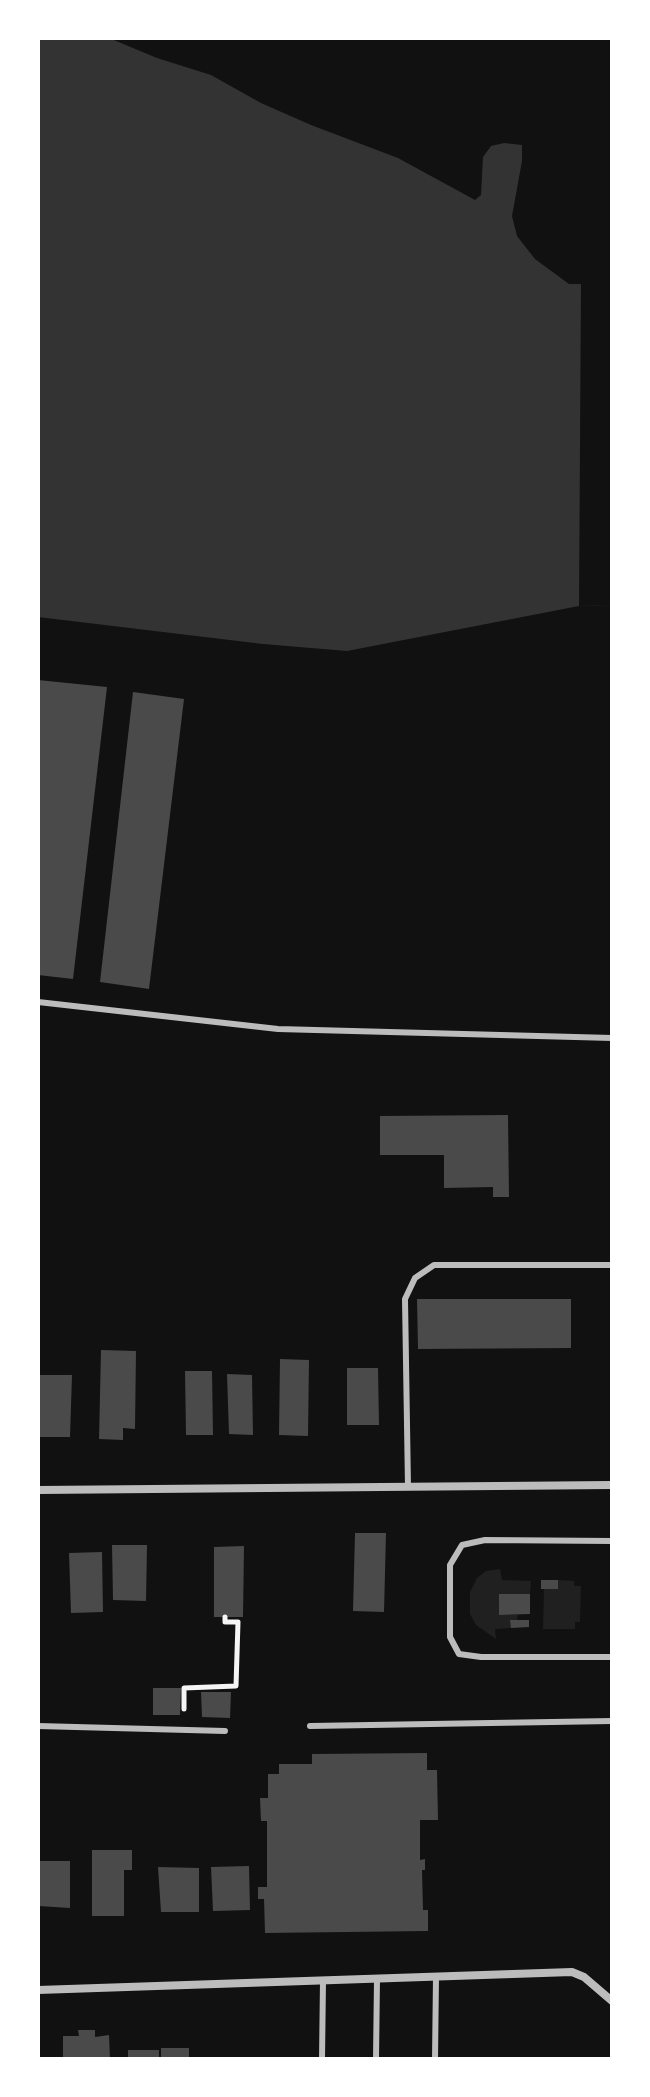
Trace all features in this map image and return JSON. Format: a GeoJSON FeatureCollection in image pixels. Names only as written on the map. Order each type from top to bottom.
{"type":"FeatureCollection","features":[{"type":"Feature","properties":{"kind":"street"},"geometry":{"type":"LineString","coordinates":[[38,1490],[612,1485]]}},
{"type":"Feature","properties":{"kind":"street"},"geometry":{"type":"LineString","coordinates":[[38,1990],[572,1972],[584,1977],[612,2001]]}},
{"type":"Feature","properties":{"kind":"lane"},"geometry":{"type":"LineString","coordinates":[[38,1002],[278,1029],[612,1038]]}},
{"type":"Feature","properties":{"kind":"lane"},"geometry":{"type":"LineString","coordinates":[[408,1487],[405,1299],[415,1278],[434,1265],[612,1265]]}},
{"type":"Feature","properties":{"kind":"lane"},"geometry":{"type":"LineString","coordinates":[[612,1541],[485,1540],[462,1545],[450,1565],[450,1637],[459,1654],[481,1657],[612,1657]]}},
{"type":"Feature","properties":{"kind":"lane"},"geometry":{"type":"LineString","coordinates":[[310,1726],[612,1721]]}},
{"type":"Feature","properties":{"kind":"lane"},"geometry":{"type":"LineString","coordinates":[[38,1726],[225,1731]]}},
{"type":"Feature","properties":{"kind":"lane"},"geometry":{"type":"LineString","coordinates":[[435,2059],[436,1977]]}},
{"type":"Feature","properties":{"kind":"lane"},"geometry":{"type":"LineString","coordinates":[[376,2059],[377,1979]]}},
{"type":"Feature","properties":{"kind":"lane"},"geometry":{"type":"LineString","coordinates":[[322,2059],[323,1981]]}},
{"type":"Feature","properties":{"kind":"path"},"geometry":{"type":"LineString","coordinates":[[184,1709],[184,1688],[236,1686],[238,1622],[225,1622],[225,1617]]}},
{"type":"Feature","properties":{"kind":"shaded area"},"geometry":{"type":"Polygon","coordinates":[[[38,38],[109,38],[157,58],[211,75],[261,103],[398,158],[475,200],[481,195],[483,157],[491,146],[504,143],[522,145],[512,216],[517,236],[535,259],[569,284],[612,284],[612,605],[579,606],[347,651],[38,617],[38,38]]]}},
{"type":"Feature","properties":{"kind":"shaded area"},"geometry":{"type":"Polygon","coordinates":[[[500,1569],[502,1580],[531,1581],[530,1594],[499,1594],[499,1614],[518,1615],[517,1620],[511,1621],[511,1628],[495,1629],[496,1639],[476,1625],[470,1614],[470,1592],[477,1578],[486,1571],[500,1569]]]}},
{"type":"Feature","properties":{"kind":"shaded area"},"geometry":{"type":"Polygon","coordinates":[[[558,1580],[574,1581],[574,1586],[581,1586],[580,1622],[575,1622],[575,1629],[543,1629],[544,1589],[558,1580]]]}},
{"type":"Feature","properties":{"kind":"pier"},"geometry":{"type":"Polygon","coordinates":[[[581,284],[612,284],[612,605],[579,606],[581,284]]]}},
{"type":"Feature","properties":{"kind":"building"},"geometry":{"type":"Polygon","coordinates":[[[38,680],[107,687],[73,979],[38,975],[38,680]]]}},
{"type":"Feature","properties":{"kind":"building"},"geometry":{"type":"Polygon","coordinates":[[[133,692],[184,699],[149,989],[100,982],[133,692]]]}},
{"type":"Feature","properties":{"kind":"building"},"geometry":{"type":"Polygon","coordinates":[[[508,1115],[509,1197],[493,1197],[493,1187],[444,1188],[444,1155],[380,1155],[380,1116],[508,1115]]]}},
{"type":"Feature","properties":{"kind":"building"},"geometry":{"type":"Polygon","coordinates":[[[417,1299],[571,1299],[571,1348],[418,1349],[417,1299]]]}},
{"type":"Feature","properties":{"kind":"building"},"geometry":{"type":"Polygon","coordinates":[[[101,1350],[136,1351],[135,1429],[123,1428],[123,1440],[99,1439],[101,1350]]]}},
{"type":"Feature","properties":{"kind":"building"},"geometry":{"type":"Polygon","coordinates":[[[280,1359],[309,1360],[308,1436],[279,1435],[280,1359]]]}},
{"type":"Feature","properties":{"kind":"building"},"geometry":{"type":"Polygon","coordinates":[[[347,1368],[378,1368],[379,1425],[347,1425],[347,1368]]]}},
{"type":"Feature","properties":{"kind":"building"},"geometry":{"type":"Polygon","coordinates":[[[185,1371],[212,1371],[213,1435],[186,1435],[185,1371]]]}},
{"type":"Feature","properties":{"kind":"building"},"geometry":{"type":"Polygon","coordinates":[[[227,1374],[252,1375],[253,1435],[229,1434],[227,1374]]]}},
{"type":"Feature","properties":{"kind":"building"},"geometry":{"type":"Polygon","coordinates":[[[38,1375],[72,1375],[70,1437],[38,1437],[38,1375]]]}},
{"type":"Feature","properties":{"kind":"building"},"geometry":{"type":"Polygon","coordinates":[[[355,1533],[386,1533],[384,1612],[353,1611],[355,1533]]]}},
{"type":"Feature","properties":{"kind":"building"},"geometry":{"type":"Polygon","coordinates":[[[112,1545],[147,1545],[146,1601],[113,1600],[112,1545]]]}},
{"type":"Feature","properties":{"kind":"building"},"geometry":{"type":"Polygon","coordinates":[[[244,1546],[243,1617],[214,1617],[214,1547],[244,1546]]]}},
{"type":"Feature","properties":{"kind":"building"},"geometry":{"type":"Polygon","coordinates":[[[102,1552],[103,1612],[71,1613],[69,1553],[102,1552]]]}},
{"type":"Feature","properties":{"kind":"building"},"geometry":{"type":"Polygon","coordinates":[[[541,1580],[558,1580],[558,1589],[541,1589],[541,1580]]]}},
{"type":"Feature","properties":{"kind":"building"},"geometry":{"type":"Polygon","coordinates":[[[499,1594],[530,1594],[530,1614],[499,1615],[499,1594]]]}},
{"type":"Feature","properties":{"kind":"building"},"geometry":{"type":"Polygon","coordinates":[[[510,1620],[529,1620],[529,1627],[511,1628],[510,1620]]]}},
{"type":"Feature","properties":{"kind":"building"},"geometry":{"type":"Polygon","coordinates":[[[153,1688],[181,1688],[180,1715],[153,1715],[153,1688]]]}},
{"type":"Feature","properties":{"kind":"building"},"geometry":{"type":"Polygon","coordinates":[[[201,1692],[231,1692],[230,1718],[202,1717],[201,1692]]]}},
{"type":"Feature","properties":{"kind":"building"},"geometry":{"type":"Polygon","coordinates":[[[427,1753],[427,1770],[437,1770],[438,1820],[420,1820],[420,1860],[425,1859],[425,1870],[422,1870],[423,1910],[428,1910],[428,1931],[265,1933],[264,1899],[258,1899],[258,1887],[267,1887],[267,1821],[261,1821],[260,1798],[268,1798],[268,1774],[279,1774],[279,1764],[312,1764],[312,1754],[427,1753]]]}},
{"type":"Feature","properties":{"kind":"building"},"geometry":{"type":"Polygon","coordinates":[[[92,1850],[132,1850],[132,1870],[124,1870],[124,1916],[92,1916],[92,1850]]]}},
{"type":"Feature","properties":{"kind":"building"},"geometry":{"type":"Polygon","coordinates":[[[39,1861],[70,1861],[70,1908],[38,1906],[39,1861]]]}},
{"type":"Feature","properties":{"kind":"building"},"geometry":{"type":"Polygon","coordinates":[[[249,1866],[250,1910],[213,1911],[211,1867],[249,1866]]]}},
{"type":"Feature","properties":{"kind":"building"},"geometry":{"type":"Polygon","coordinates":[[[158,1867],[199,1868],[199,1912],[161,1912],[158,1867]]]}},
{"type":"Feature","properties":{"kind":"building"},"geometry":{"type":"Polygon","coordinates":[[[78,2030],[95,2030],[95,2037],[109,2035],[110,2059],[63,2059],[63,2036],[79,2036],[78,2030]]]}},
{"type":"Feature","properties":{"kind":"building"},"geometry":{"type":"Polygon","coordinates":[[[161,2048],[189,2048],[189,2059],[161,2059],[161,2048]]]}},
{"type":"Feature","properties":{"kind":"building"},"geometry":{"type":"Polygon","coordinates":[[[128,2050],[159,2050],[159,2059],[128,2059],[128,2050]]]}}]}
